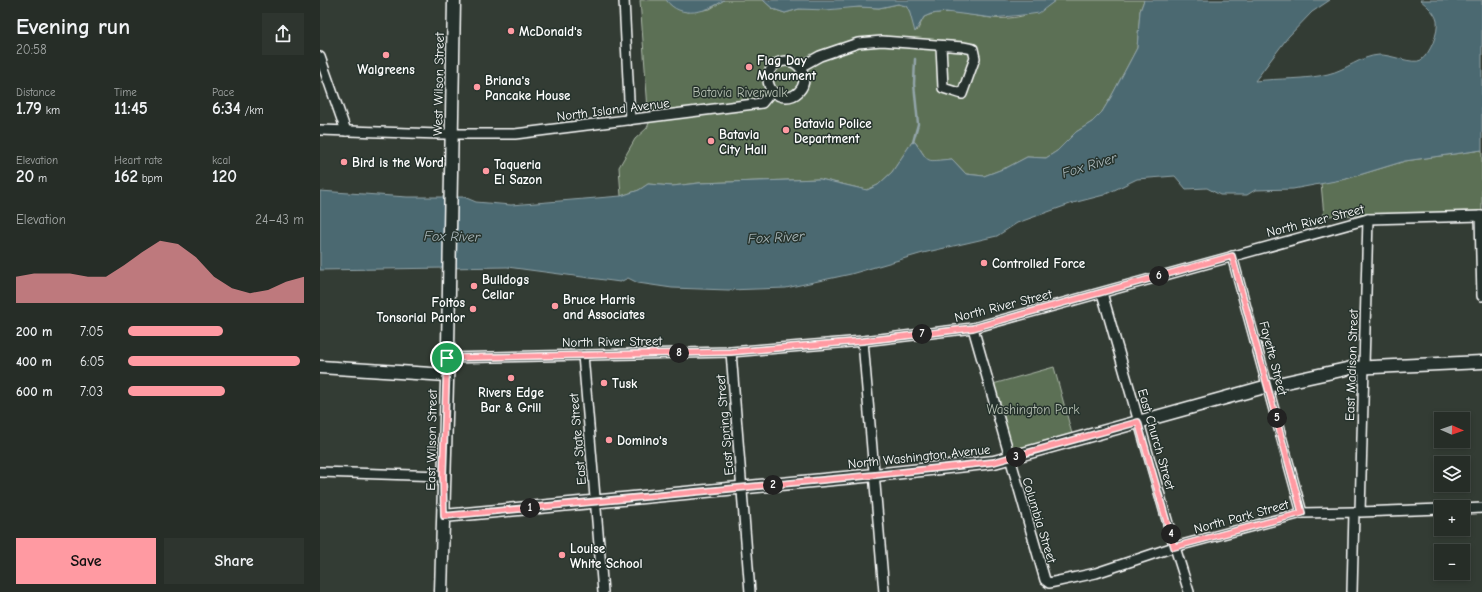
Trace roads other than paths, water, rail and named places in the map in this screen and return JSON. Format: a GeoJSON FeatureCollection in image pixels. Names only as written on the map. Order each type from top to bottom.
{"type":"FeatureCollection","features":[{"type":"Feature","properties":{"kind":"main road","name":"West Wilson Street"},"geometry":{"type":"LineString","coordinates":[[450,192],[454,0]]}},
{"type":"Feature","properties":{"kind":"main road","name":"East Wilson Street"},"geometry":{"type":"LineString","coordinates":[[441,592],[444,516],[443,476],[447,375],[450,192]]}},
{"type":"Feature","properties":{"kind":"main road","name":"North Washington Avenue"},"geometry":{"type":"LineString","coordinates":[[444,516],[495,512],[596,500],[875,475],[994,462],[1268,386],[1364,367],[1482,362]]}},
{"type":"Feature","properties":{"kind":"main road"},"geometry":{"type":"LineString","coordinates":[[320,367],[447,375]]}},
{"type":"Feature","properties":{"kind":"street"},"geometry":{"type":"LineString","coordinates":[[624,0],[630,120]]}},
{"type":"Feature","properties":{"kind":"street"},"geometry":{"type":"LineString","coordinates":[[800,67],[820,56],[858,43],[882,41],[941,46],[973,49],[975,58],[962,94],[944,88],[941,46]]}},
{"type":"Feature","properties":{"kind":"street"},"geometry":{"type":"LineString","coordinates":[[320,57],[346,131]]}},
{"type":"Feature","properties":{"kind":"street"},"geometry":{"type":"LineString","coordinates":[[786,60],[800,67],[805,77],[803,87],[800,92],[789,97],[783,97],[772,91],[769,86],[768,74],[775,64],[786,60]]}},
{"type":"Feature","properties":{"kind":"street","name":"North Island Avenue"},"geometry":{"type":"LineString","coordinates":[[320,130],[515,134],[762,103],[772,91]]}},
{"type":"Feature","properties":{"kind":"street"},"geometry":{"type":"LineString","coordinates":[[1481,216],[1482,296]]}},
{"type":"Feature","properties":{"kind":"street","name":"North River Street"},"geometry":{"type":"LineString","coordinates":[[447,358],[731,352],[863,341],[973,328],[1368,219],[1481,216]]}},
{"type":"Feature","properties":{"kind":"street","name":"East Madison Street"},"geometry":{"type":"LineString","coordinates":[[1352,592],[1364,367],[1368,219]]}},
{"type":"Feature","properties":{"kind":"street","name":"Fayette Street"},"geometry":{"type":"LineString","coordinates":[[1232,256],[1302,513]]}},
{"type":"Feature","properties":{"kind":"street","name":"East Church Street"},"geometry":{"type":"LineString","coordinates":[[1102,293],[1174,547],[1189,592]]}},
{"type":"Feature","properties":{"kind":"street","name":"Columbia Street"},"geometry":{"type":"LineString","coordinates":[[973,328],[1009,459],[1045,580]]}},
{"type":"Feature","properties":{"kind":"street"},"geometry":{"type":"LineString","coordinates":[[863,341],[884,592]]}},
{"type":"Feature","properties":{"kind":"street","name":"East Spring Street"},"geometry":{"type":"LineString","coordinates":[[731,352],[750,592]]}},
{"type":"Feature","properties":{"kind":"street","name":"East State Street"},"geometry":{"type":"LineString","coordinates":[[583,355],[603,592]]}},
{"type":"Feature","properties":{"kind":"street"},"geometry":{"type":"LineString","coordinates":[[320,472],[443,476]]}},
{"type":"Feature","properties":{"kind":"street"},"geometry":{"type":"LineString","coordinates":[[1470,508],[1482,508]]}},
{"type":"Feature","properties":{"kind":"street","name":"North Park Street"},"geometry":{"type":"LineString","coordinates":[[1045,580],[1049,583],[1096,573],[1174,547],[1302,513],[1434,509]]}},
{"type":"Feature","properties":{"kind":"water"},"geometry":{"type":"Polygon","coordinates":[[[666,0],[724,0],[702,11],[686,12],[672,6],[666,0]]]}},
{"type":"Feature","properties":{"kind":"water"},"geometry":{"type":"Polygon","coordinates":[[[763,0],[1056,0],[1039,13],[1032,14],[993,18],[946,12],[931,14],[924,17],[915,32],[909,10],[906,6],[898,4],[879,8],[859,7],[826,10],[799,9],[785,13],[773,9],[763,0]]]}},
{"type":"Feature","properties":{"kind":"water","name":"Fox River"},"geometry":{"type":"Polygon","coordinates":[[[1144,0],[1330,0],[1312,12],[1288,37],[1255,81],[1319,76],[1335,72],[1366,58],[1379,55],[1413,61],[1421,60],[1431,48],[1437,31],[1437,21],[1430,9],[1420,0],[1482,0],[1482,150],[1405,161],[1346,179],[1293,189],[1255,190],[1247,195],[1220,195],[1207,188],[1186,189],[1175,176],[1137,179],[1104,195],[1073,203],[1017,223],[997,236],[923,253],[851,274],[786,288],[728,290],[672,288],[638,283],[628,278],[620,282],[507,267],[320,270],[320,191],[407,197],[464,197],[476,202],[511,205],[621,196],[639,190],[648,184],[672,186],[699,183],[820,179],[867,190],[878,185],[892,172],[912,142],[915,142],[929,160],[952,159],[966,174],[984,176],[1008,167],[1027,157],[1046,158],[1057,151],[1076,132],[1092,122],[1102,112],[1137,48],[1140,11],[1144,0]]]}},
{"type":"Feature","properties":{"kind":"waterway"},"geometry":{"type":"LineString","coordinates":[[913,142],[918,124],[914,84],[915,59]]}},
{"type":"Feature","properties":{"kind":"place","name":"McDonald's"},"geometry":{"type":"Point","coordinates":[511,31]}},
{"type":"Feature","properties":{"kind":"place","name":"Walgreens"},"geometry":{"type":"Point","coordinates":[386,55]}},
{"type":"Feature","properties":{"kind":"place","name":"Flag Day Monument"},"geometry":{"type":"Point","coordinates":[749,67]}},
{"type":"Feature","properties":{"kind":"place","name":"Briana's Pancake House"},"geometry":{"type":"Point","coordinates":[477,87]}},
{"type":"Feature","properties":{"kind":"place","name":"Batavia Police Department"},"geometry":{"type":"Point","coordinates":[786,130]}},
{"type":"Feature","properties":{"kind":"place","name":"Batavia City Hall"},"geometry":{"type":"Point","coordinates":[711,141]}},
{"type":"Feature","properties":{"kind":"place","name":"Bird is the Word"},"geometry":{"type":"Point","coordinates":[344,162]}},
{"type":"Feature","properties":{"kind":"place","name":"Taqueria El Sazon"},"geometry":{"type":"Point","coordinates":[486,171]}},
{"type":"Feature","properties":{"kind":"place","name":"Controlled Force"},"geometry":{"type":"Point","coordinates":[984,263]}},
{"type":"Feature","properties":{"kind":"place","name":"Bulldogs Cellar"},"geometry":{"type":"Point","coordinates":[474,286]}},
{"type":"Feature","properties":{"kind":"place","name":"Bruce Harris and Associates"},"geometry":{"type":"Point","coordinates":[555,306]}},
{"type":"Feature","properties":{"kind":"place","name":"Foltos Tonsorial Parlor"},"geometry":{"type":"Point","coordinates":[473,309]}},
{"type":"Feature","properties":{"kind":"place","name":"Rivers Edge Bar & Grill"},"geometry":{"type":"Point","coordinates":[511,378]}},
{"type":"Feature","properties":{"kind":"place","name":"Tusk"},"geometry":{"type":"Point","coordinates":[604,383]}},
{"type":"Feature","properties":{"kind":"place","name":"Domino's"},"geometry":{"type":"Point","coordinates":[609,440]}},
{"type":"Feature","properties":{"kind":"place","name":"Louise White School"},"geometry":{"type":"Point","coordinates":[562,555]}},
{"type":"Feature","properties":{"kind":"park label","name":"Batavia Riverwalk"},"geometry":{"type":"Point","coordinates":[740,92]}},
{"type":"Feature","properties":{"kind":"park label","name":"Washington Park"},"geometry":{"type":"Point","coordinates":[1033,409]}}]}
